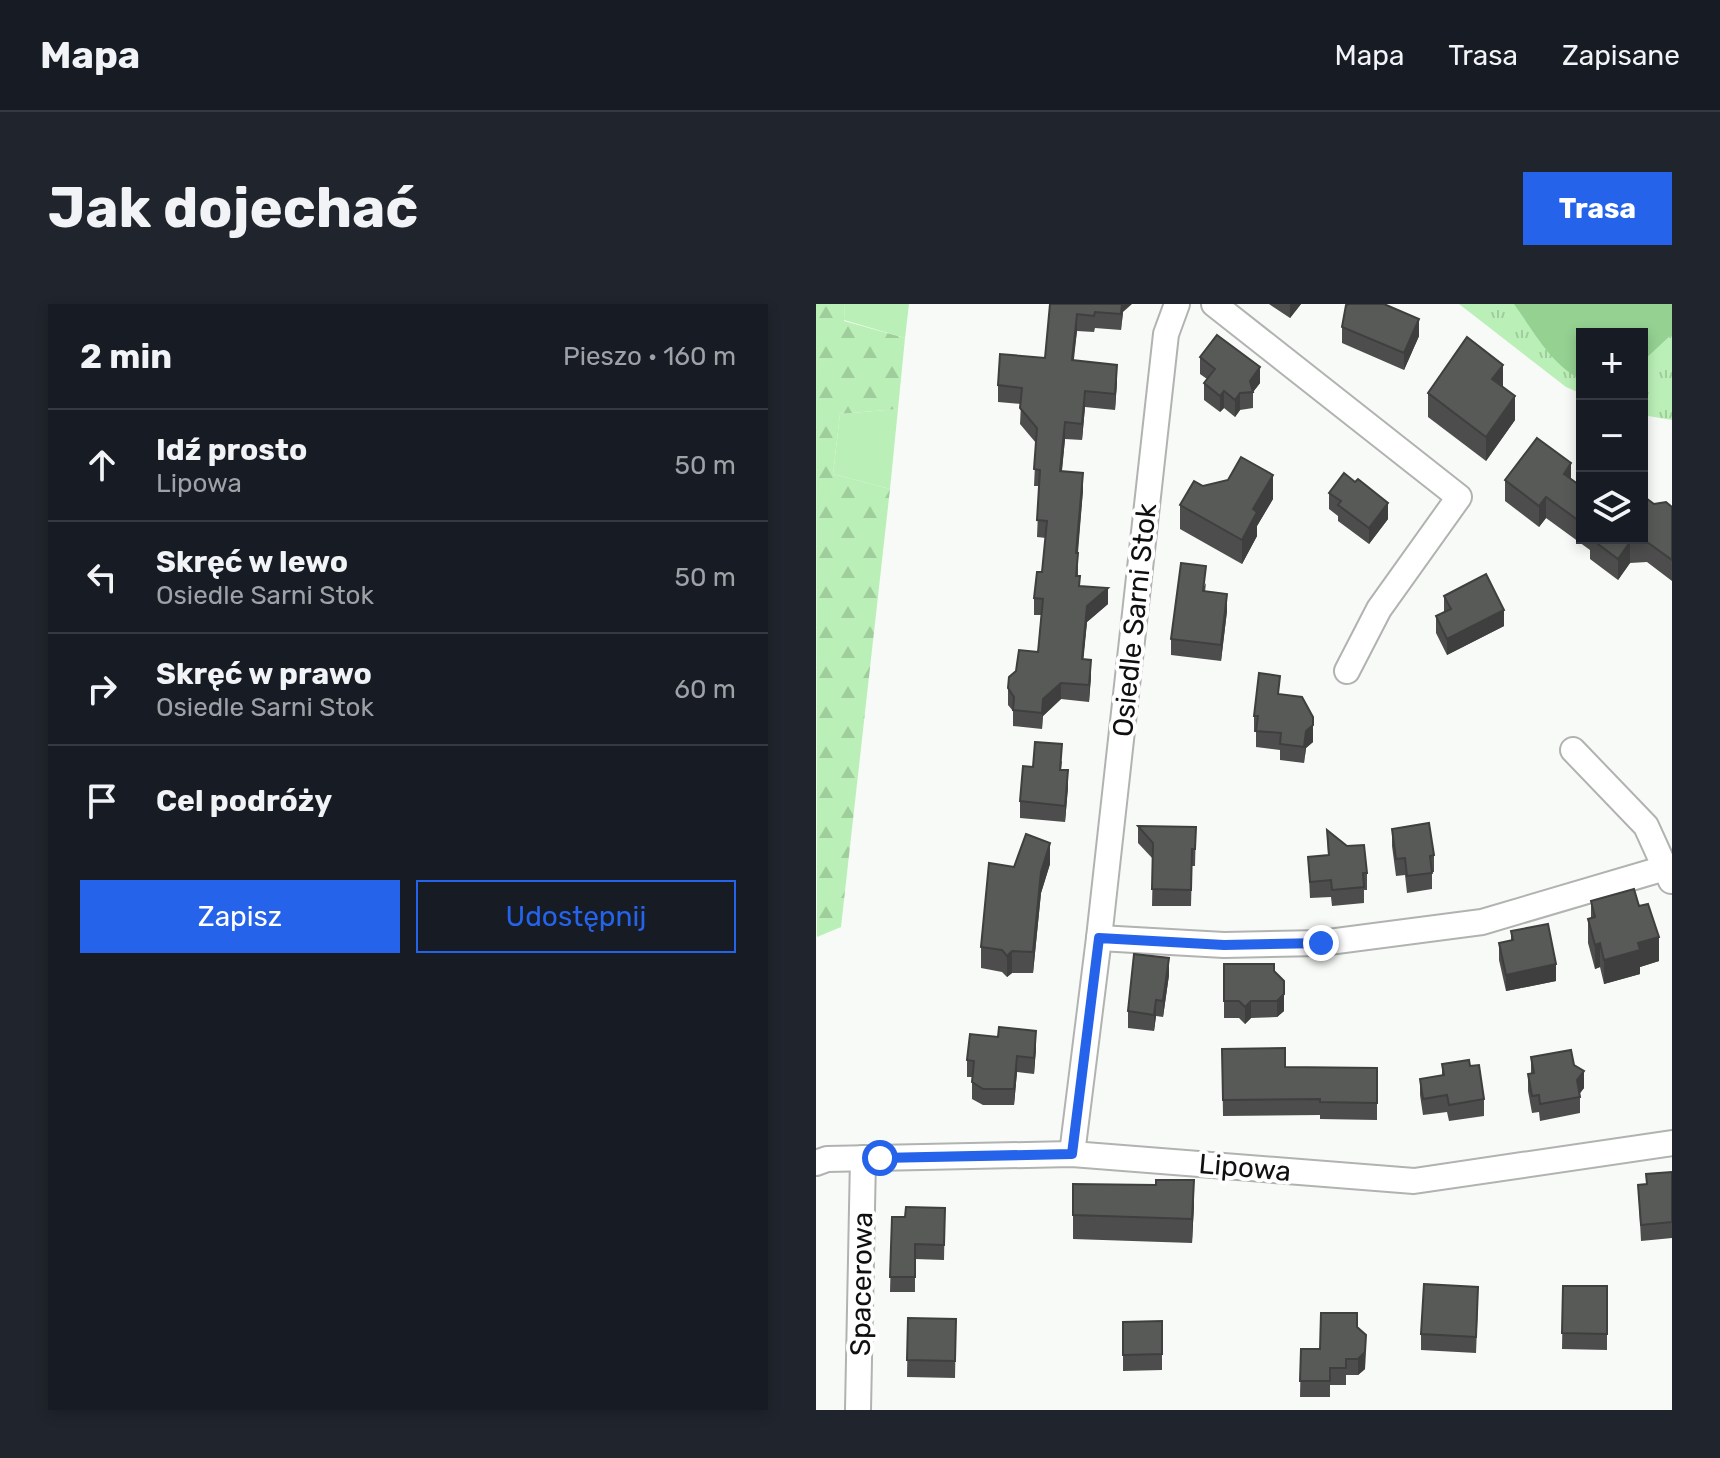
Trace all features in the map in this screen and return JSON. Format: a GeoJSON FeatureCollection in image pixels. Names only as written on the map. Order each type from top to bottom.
{"type":"FeatureCollection","features":[{"type":"Feature","properties":{"kind":"street","name":"Osiedle Sarni Stok"},"geometry":{"type":"LineString","coordinates":[[1072,1154],[1166,334],[1177,304]]}},
{"type":"Feature","properties":{"kind":"street"},"geometry":{"type":"LineString","coordinates":[[1214,304],[1459,497],[1379,609],[1347,671]]}},
{"type":"Feature","properties":{"kind":"street"},"geometry":{"type":"LineString","coordinates":[[1099,938],[1224,945],[1336,941],[1482,922],[1669,875],[1646,826],[1573,750]]}},
{"type":"Feature","properties":{"kind":"street","name":"Lipowa"},"geometry":{"type":"LineString","coordinates":[[816,1163],[827,1159],[1072,1154],[1414,1181],[1672,1143]]}},
{"type":"Feature","properties":{"kind":"street","name":"Spacerowa"},"geometry":{"type":"LineString","coordinates":[[858,1410],[863,1158]]}},
{"type":"Feature","properties":{"kind":"green space"},"geometry":{"type":"Polygon","coordinates":[[[816,304],[845,304],[844,321],[905,338],[898,409],[840,414],[833,474],[890,489],[841,927],[817,937],[816,304]]]}},
{"type":"Feature","properties":{"kind":"green space"},"geometry":{"type":"Polygon","coordinates":[[[845,304],[909,304],[905,338],[844,320],[845,304]]]}},
{"type":"Feature","properties":{"kind":"green space"},"geometry":{"type":"Polygon","coordinates":[[[1459,304],[1672,304],[1672,420],[1648,416],[1648,328],[1576,328],[1576,391],[1566,387],[1459,304]]]}},
{"type":"Feature","properties":{"kind":"green space"},"geometry":{"type":"Polygon","coordinates":[[[898,409],[890,489],[833,474],[840,414],[898,409]]]}},
{"type":"Feature","properties":{"kind":"shaded area"},"geometry":{"type":"Polygon","coordinates":[[[1514,304],[1672,304],[1672,334],[1648,356],[1648,328],[1576,328],[1576,376],[1552,356],[1514,304]]]}},
{"type":"Feature","properties":{"kind":"building"},"geometry":{"type":"Polygon","coordinates":[[[1050,304],[1122,304],[1121,314],[1077,314],[1072,360],[1117,365],[1115,394],[1085,391],[1082,424],[1065,422],[1060,471],[1083,473],[1076,553],[1079,586],[1108,588],[1087,606],[1082,659],[1091,660],[1089,685],[1061,683],[1043,699],[1042,713],[1013,710],[1014,697],[1008,688],[1009,677],[1016,671],[1019,650],[1038,652],[1043,599],[1034,598],[1037,572],[1042,572],[1047,521],[1037,520],[1040,470],[1034,469],[1037,428],[1020,408],[1022,388],[998,385],[1000,354],[1045,358],[1050,304]]]}},
{"type":"Feature","properties":{"kind":"building"},"geometry":{"type":"Polygon","coordinates":[[[1384,304],[1419,319],[1404,353],[1342,327],[1346,305],[1384,304]]]}},
{"type":"Feature","properties":{"kind":"building"},"geometry":{"type":"Polygon","coordinates":[[[1217,335],[1260,367],[1250,381],[1253,392],[1240,393],[1235,400],[1224,391],[1220,396],[1204,383],[1215,369],[1200,357],[1217,335]]]}},
{"type":"Feature","properties":{"kind":"building"},"geometry":{"type":"Polygon","coordinates":[[[1467,337],[1503,365],[1492,379],[1515,396],[1486,437],[1428,393],[1467,337]]]}},
{"type":"Feature","properties":{"kind":"building"},"geometry":{"type":"Polygon","coordinates":[[[1537,438],[1571,463],[1564,474],[1576,483],[1576,519],[1546,497],[1539,506],[1505,480],[1537,438]]]}},
{"type":"Feature","properties":{"kind":"building"},"geometry":{"type":"Polygon","coordinates":[[[1241,457],[1273,475],[1253,509],[1257,512],[1242,540],[1180,505],[1194,481],[1203,486],[1228,480],[1241,457]]]}},
{"type":"Feature","properties":{"kind":"building"},"geometry":{"type":"Polygon","coordinates":[[[1344,473],[1355,482],[1358,479],[1388,503],[1369,528],[1338,505],[1341,501],[1329,493],[1344,473]]]}},
{"type":"Feature","properties":{"kind":"building"},"geometry":{"type":"Polygon","coordinates":[[[1648,500],[1654,504],[1666,502],[1672,507],[1672,560],[1648,543],[1648,500]]]}},
{"type":"Feature","properties":{"kind":"building"},"geometry":{"type":"Polygon","coordinates":[[[1598,544],[1629,544],[1618,559],[1598,544]]]}},
{"type":"Feature","properties":{"kind":"building"},"geometry":{"type":"Polygon","coordinates":[[[1181,563],[1206,566],[1203,591],[1227,594],[1221,645],[1171,639],[1181,563]]]}},
{"type":"Feature","properties":{"kind":"building"},"geometry":{"type":"Polygon","coordinates":[[[1486,574],[1504,610],[1447,639],[1436,616],[1451,609],[1444,596],[1486,574]]]}},
{"type":"Feature","properties":{"kind":"building"},"geometry":{"type":"Polygon","coordinates":[[[1259,673],[1280,676],[1278,694],[1302,697],[1313,717],[1313,725],[1306,731],[1304,747],[1280,744],[1281,733],[1256,731],[1258,716],[1254,716],[1259,673]]]}},
{"type":"Feature","properties":{"kind":"building"},"geometry":{"type":"Polygon","coordinates":[[[1035,742],[1062,744],[1060,770],[1068,770],[1065,806],[1020,801],[1023,766],[1033,767],[1035,742]]]}},
{"type":"Feature","properties":{"kind":"building"},"geometry":{"type":"Polygon","coordinates":[[[1429,823],[1434,855],[1430,856],[1432,873],[1407,876],[1405,858],[1396,859],[1392,829],[1429,823]]]}},
{"type":"Feature","properties":{"kind":"building"},"geometry":{"type":"Polygon","coordinates":[[[1138,826],[1196,827],[1191,890],[1152,889],[1153,843],[1138,826]]]}},
{"type":"Feature","properties":{"kind":"building"},"geometry":{"type":"Polygon","coordinates":[[[1327,830],[1347,846],[1364,845],[1367,873],[1363,873],[1364,887],[1332,890],[1331,880],[1310,882],[1308,857],[1329,855],[1327,830]]]}},
{"type":"Feature","properties":{"kind":"building"},"geometry":{"type":"Polygon","coordinates":[[[1026,834],[1050,843],[1041,872],[1033,952],[1012,951],[1007,956],[1002,950],[981,947],[989,863],[1014,867],[1026,834]]]}},
{"type":"Feature","properties":{"kind":"building"},"geometry":{"type":"Polygon","coordinates":[[[1634,889],[1639,906],[1648,904],[1659,937],[1638,943],[1640,950],[1604,960],[1600,943],[1595,945],[1588,919],[1595,917],[1591,901],[1634,889]]]}},
{"type":"Feature","properties":{"kind":"building"},"geometry":{"type":"Polygon","coordinates":[[[1548,924],[1556,964],[1506,975],[1499,943],[1513,940],[1511,931],[1548,924]]]}},
{"type":"Feature","properties":{"kind":"building"},"geometry":{"type":"Polygon","coordinates":[[[1134,954],[1169,958],[1163,1001],[1156,1000],[1154,1015],[1128,1011],[1134,954]]]}},
{"type":"Feature","properties":{"kind":"building"},"geometry":{"type":"Polygon","coordinates":[[[1224,964],[1274,964],[1274,971],[1284,981],[1284,994],[1277,1001],[1251,1001],[1245,1007],[1239,1001],[1224,1001],[1224,964]]]}},
{"type":"Feature","properties":{"kind":"building"},"geometry":{"type":"Polygon","coordinates":[[[999,1027],[1036,1031],[1034,1058],[1017,1056],[1014,1089],[983,1089],[972,1082],[974,1061],[967,1060],[970,1034],[998,1037],[999,1027]]]}},
{"type":"Feature","properties":{"kind":"building"},"geometry":{"type":"Polygon","coordinates":[[[1285,1048],[1285,1067],[1377,1068],[1377,1103],[1320,1102],[1320,1099],[1223,1100],[1222,1049],[1285,1048]]]}},
{"type":"Feature","properties":{"kind":"building"},"geometry":{"type":"Polygon","coordinates":[[[1571,1050],[1574,1065],[1584,1071],[1577,1080],[1580,1097],[1540,1104],[1539,1095],[1532,1096],[1528,1074],[1534,1073],[1531,1057],[1571,1050]]]}},
{"type":"Feature","properties":{"kind":"building"},"geometry":{"type":"Polygon","coordinates":[[[1469,1060],[1470,1066],[1479,1065],[1484,1099],[1449,1105],[1447,1095],[1423,1099],[1420,1079],[1444,1075],[1442,1064],[1469,1060]]]}},
{"type":"Feature","properties":{"kind":"building"},"geometry":{"type":"Polygon","coordinates":[[[1672,1172],[1672,1222],[1641,1225],[1638,1185],[1647,1184],[1646,1174],[1672,1172]]]}},
{"type":"Feature","properties":{"kind":"building"},"geometry":{"type":"Polygon","coordinates":[[[1156,1180],[1194,1180],[1192,1219],[1073,1215],[1073,1184],[1156,1185],[1156,1180]]]}},
{"type":"Feature","properties":{"kind":"building"},"geometry":{"type":"Polygon","coordinates":[[[906,1207],[945,1208],[944,1245],[915,1244],[915,1277],[890,1277],[892,1217],[905,1217],[906,1207]]]}},
{"type":"Feature","properties":{"kind":"building"},"geometry":{"type":"Polygon","coordinates":[[[1424,1284],[1478,1287],[1476,1337],[1421,1334],[1424,1284]]]}},
{"type":"Feature","properties":{"kind":"building"},"geometry":{"type":"Polygon","coordinates":[[[1563,1286],[1607,1286],[1607,1334],[1562,1333],[1563,1286]]]}},
{"type":"Feature","properties":{"kind":"building"},"geometry":{"type":"Polygon","coordinates":[[[1321,1313],[1357,1313],[1357,1327],[1366,1335],[1365,1352],[1358,1359],[1346,1359],[1346,1368],[1330,1368],[1330,1381],[1300,1381],[1301,1349],[1320,1349],[1321,1313]]]}},
{"type":"Feature","properties":{"kind":"building"},"geometry":{"type":"Polygon","coordinates":[[[908,1318],[956,1319],[955,1361],[907,1360],[908,1318]]]}},
{"type":"Feature","properties":{"kind":"building"},"geometry":{"type":"Polygon","coordinates":[[[1162,1321],[1162,1354],[1123,1355],[1123,1322],[1162,1321]]]}},
{"type":"Feature","properties":{"kind":"route"},"geometry":{"type":"LineString","coordinates":[[880,1158],[1072,1154],[1099,938],[1224,945],[1321,943]]}}]}
